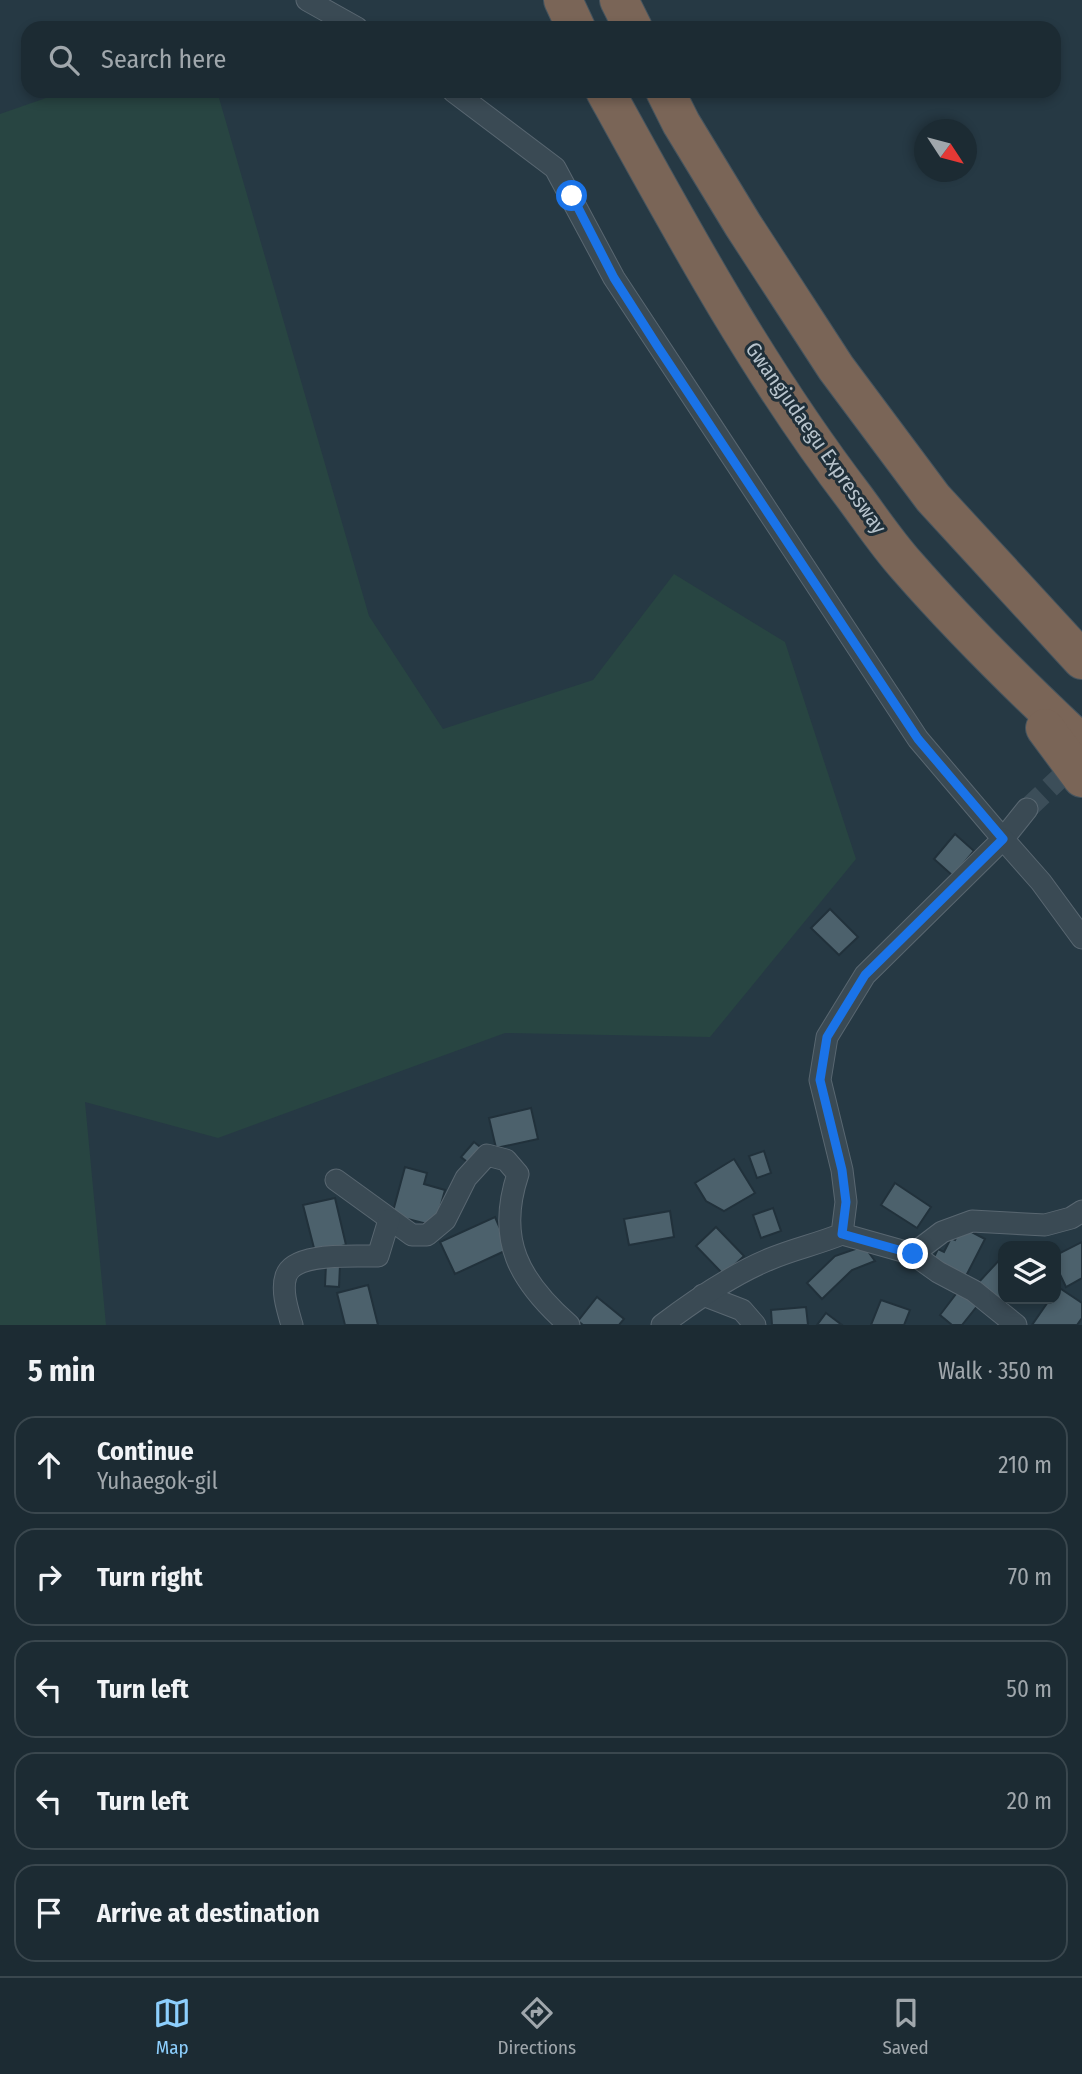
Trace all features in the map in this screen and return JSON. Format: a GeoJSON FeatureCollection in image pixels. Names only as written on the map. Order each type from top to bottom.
{"type":"FeatureCollection","features":[{"type":"Feature","properties":{"kind":"highway"},"geometry":{"type":"LineString","coordinates":[[563,0],[573,21]]}},
{"type":"Feature","properties":{"kind":"highway"},"geometry":{"type":"LineString","coordinates":[[619,0],[630,21]]}},
{"type":"Feature","properties":{"kind":"highway","name":"Gwangjudaegu Expressway"},"geometry":{"type":"LineString","coordinates":[[609,98],[676,220],[752,349],[828,463],[905,564],[1005,672],[1082,744]]}},
{"type":"Feature","properties":{"kind":"highway"},"geometry":{"type":"LineString","coordinates":[[668,98],[743,225],[836,368],[933,498],[1075,650]]}},
{"type":"Feature","properties":{"kind":"highway"},"geometry":{"type":"LineString","coordinates":[[1005,672],[1082,749]]}},
{"type":"Feature","properties":{"kind":"highway"},"geometry":{"type":"LineString","coordinates":[[1005,672],[1082,778]]}},
{"type":"Feature","properties":{"kind":"street"},"geometry":{"type":"LineString","coordinates":[[307,0],[344,21]]}},
{"type":"Feature","properties":{"kind":"street"},"geometry":{"type":"LineString","coordinates":[[462,98],[555,168],[614,278],[918,739],[1041,882],[1082,938]]}},
{"type":"Feature","properties":{"kind":"street"},"geometry":{"type":"LineString","coordinates":[[842,1234],[846,1202],[842,1170],[820,1080],[827,1037],[865,975],[1003,839],[1027,809]]}},
{"type":"Feature","properties":{"kind":"street"},"geometry":{"type":"LineString","coordinates":[[336,1180],[412,1235],[427,1235],[444,1220],[466,1178],[488,1155],[506,1160],[518,1174],[508,1216],[512,1241],[522,1272],[551,1309],[569,1325]]}},
{"type":"Feature","properties":{"kind":"street"},"geometry":{"type":"LineString","coordinates":[[913,1254],[942,1232],[972,1221],[1045,1225],[1072,1218],[1082,1211]]}},
{"type":"Feature","properties":{"kind":"street"},"geometry":{"type":"LineString","coordinates":[[292,1325],[285,1297],[286,1276],[295,1265],[314,1258],[378,1256],[389,1220]]}},
{"type":"Feature","properties":{"kind":"street"},"geometry":{"type":"LineString","coordinates":[[662,1325],[704,1295],[769,1259],[842,1234],[913,1254],[974,1292],[1016,1325]]}},
{"type":"Feature","properties":{"kind":"street"},"geometry":{"type":"LineString","coordinates":[[704,1295],[742,1310],[755,1325]]}},
{"type":"Feature","properties":{"kind":"green space"},"geometry":{"type":"Polygon","coordinates":[[[46,98],[219,98],[369,616],[443,729],[593,680],[674,574],[785,642],[856,859],[710,1037],[505,1033],[218,1138],[85,1102],[106,1325],[0,1325],[0,114],[46,98]]]}},
{"type":"Feature","properties":{"kind":"building"},"geometry":{"type":"Polygon","coordinates":[[[955,834],[974,851],[953,876],[934,859],[955,834]]]}},
{"type":"Feature","properties":{"kind":"building"},"geometry":{"type":"Polygon","coordinates":[[[830,909],[858,937],[839,955],[811,928],[830,909]]]}},
{"type":"Feature","properties":{"kind":"building"},"geometry":{"type":"Polygon","coordinates":[[[531,1108],[538,1139],[496,1148],[489,1118],[531,1108]]]}},
{"type":"Feature","properties":{"kind":"building"},"geometry":{"type":"Polygon","coordinates":[[[474,1142],[484,1150],[471,1165],[461,1157],[474,1142]]]}},
{"type":"Feature","properties":{"kind":"building"},"geometry":{"type":"Polygon","coordinates":[[[764,1151],[771,1173],[757,1178],[749,1156],[764,1151]]]}},
{"type":"Feature","properties":{"kind":"building"},"geometry":{"type":"Polygon","coordinates":[[[734,1159],[755,1193],[724,1211],[706,1201],[695,1183],[734,1159]]]}},
{"type":"Feature","properties":{"kind":"building"},"geometry":{"type":"Polygon","coordinates":[[[405,1167],[427,1173],[424,1184],[445,1190],[435,1226],[392,1215],[405,1167]]]}},
{"type":"Feature","properties":{"kind":"building"},"geometry":{"type":"Polygon","coordinates":[[[895,1183],[931,1207],[917,1228],[881,1205],[895,1183]]]}},
{"type":"Feature","properties":{"kind":"building"},"geometry":{"type":"Polygon","coordinates":[[[335,1198],[346,1245],[315,1252],[303,1205],[335,1198]]]}},
{"type":"Feature","properties":{"kind":"building"},"geometry":{"type":"Polygon","coordinates":[[[773,1208],[781,1231],[761,1238],[753,1215],[773,1208]]]}},
{"type":"Feature","properties":{"kind":"building"},"geometry":{"type":"Polygon","coordinates":[[[670,1211],[674,1237],[629,1245],[624,1219],[670,1211]]]}},
{"type":"Feature","properties":{"kind":"building"},"geometry":{"type":"Polygon","coordinates":[[[495,1217],[509,1249],[455,1274],[440,1242],[495,1217]]]}},
{"type":"Feature","properties":{"kind":"building"},"geometry":{"type":"Polygon","coordinates":[[[716,1227],[744,1256],[724,1275],[696,1246],[716,1227]]]}},
{"type":"Feature","properties":{"kind":"building"},"geometry":{"type":"Polygon","coordinates":[[[962,1227],[985,1239],[966,1276],[933,1259],[938,1249],[944,1252],[951,1238],[955,1240],[962,1227]]]}},
{"type":"Feature","properties":{"kind":"building"},"geometry":{"type":"Polygon","coordinates":[[[1082,1242],[1082,1278],[1066,1287],[1061,1276],[1061,1252],[1082,1242]]]}},
{"type":"Feature","properties":{"kind":"building"},"geometry":{"type":"Polygon","coordinates":[[[864,1246],[875,1261],[852,1270],[822,1299],[807,1283],[835,1256],[864,1246]]]}},
{"type":"Feature","properties":{"kind":"building"},"geometry":{"type":"Polygon","coordinates":[[[998,1261],[998,1300],[978,1283],[998,1261]]]}},
{"type":"Feature","properties":{"kind":"building"},"geometry":{"type":"Polygon","coordinates":[[[326,1264],[340,1265],[339,1287],[325,1286],[326,1264]]]}},
{"type":"Feature","properties":{"kind":"building"},"geometry":{"type":"Polygon","coordinates":[[[368,1285],[378,1325],[345,1325],[337,1293],[368,1285]]]}},
{"type":"Feature","properties":{"kind":"building"},"geometry":{"type":"Polygon","coordinates":[[[1061,1289],[1082,1303],[1082,1318],[1077,1325],[1032,1325],[1047,1304],[1061,1304],[1061,1289]]]}},
{"type":"Feature","properties":{"kind":"building"},"geometry":{"type":"Polygon","coordinates":[[[959,1290],[978,1305],[962,1325],[952,1325],[940,1315],[959,1290]]]}},
{"type":"Feature","properties":{"kind":"building"},"geometry":{"type":"Polygon","coordinates":[[[597,1297],[624,1319],[619,1325],[583,1325],[578,1321],[597,1297]]]}},
{"type":"Feature","properties":{"kind":"building"},"geometry":{"type":"Polygon","coordinates":[[[881,1300],[910,1310],[904,1325],[871,1325],[881,1300]]]}},
{"type":"Feature","properties":{"kind":"building"},"geometry":{"type":"Polygon","coordinates":[[[806,1307],[808,1325],[772,1325],[771,1310],[806,1307]]]}},
{"type":"Feature","properties":{"kind":"building"},"geometry":{"type":"Polygon","coordinates":[[[826,1313],[842,1325],[817,1325],[826,1313]]]}},
{"type":"Feature","properties":{"kind":"tunnel"},"geometry":{"type":"LineString","coordinates":[[1027,809],[1078,761]]}},
{"type":"Feature","properties":{"kind":"route"},"geometry":{"type":"LineString","coordinates":[[572,196],[614,278],[918,739],[1003,839],[865,975],[827,1037],[820,1080],[842,1170],[846,1202],[842,1234],[913,1254]]}}]}
